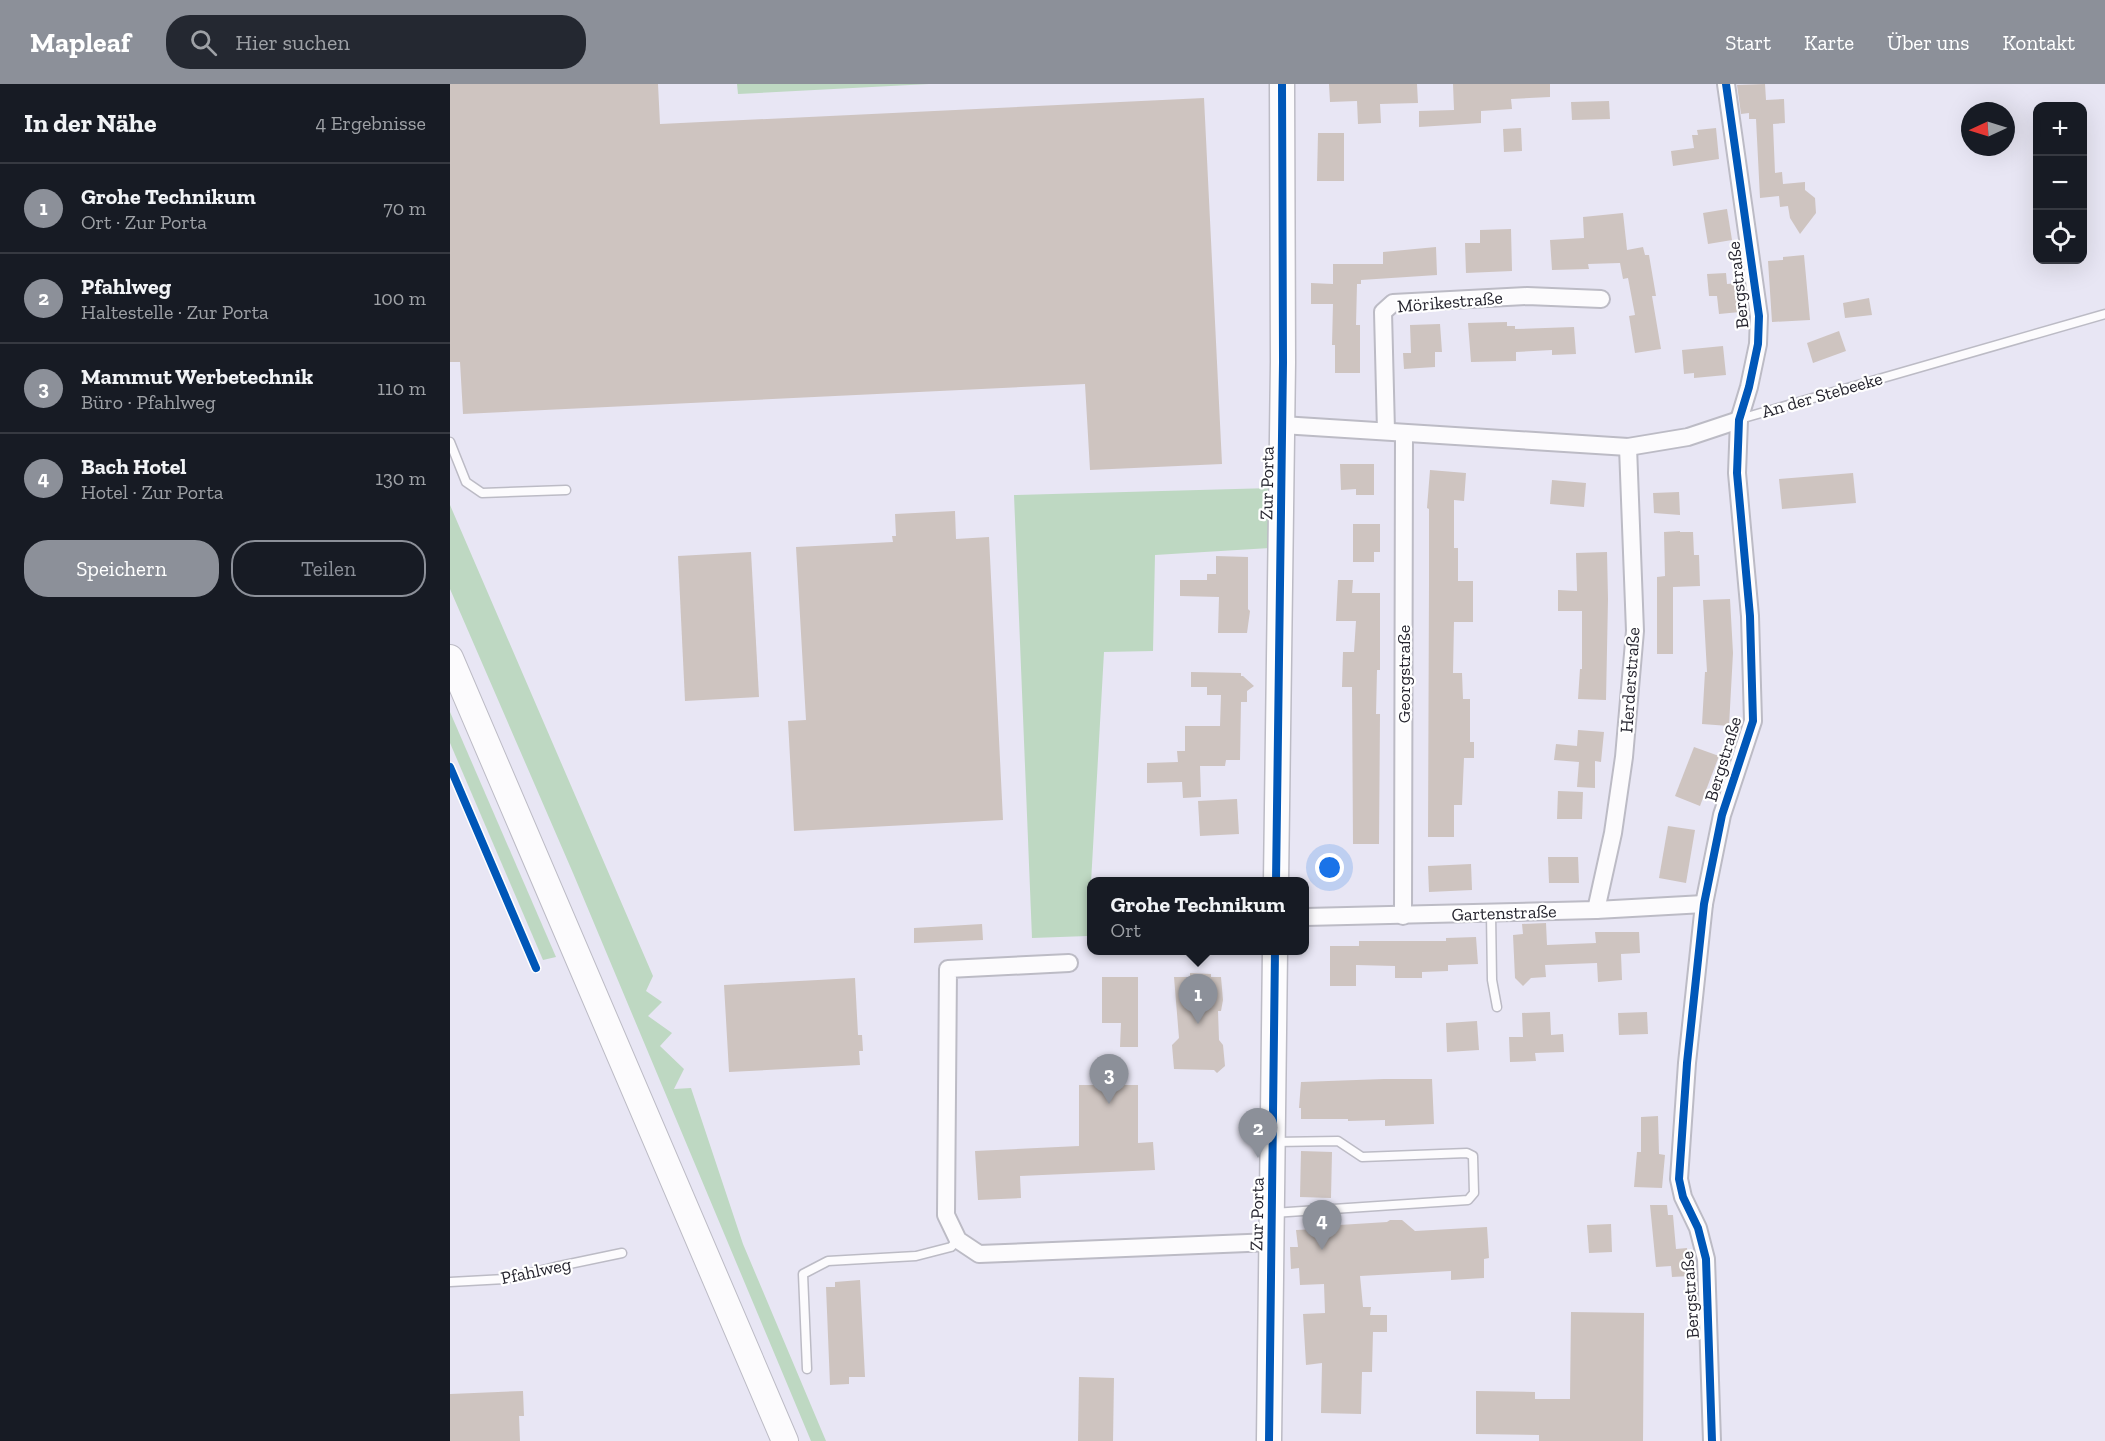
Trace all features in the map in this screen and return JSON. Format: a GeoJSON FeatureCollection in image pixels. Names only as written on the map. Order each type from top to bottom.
{"type":"FeatureCollection","features":[{"type":"Feature","properties":{"kind":"main road","name":"Zur Porta"},"geometry":{"type":"LineString","coordinates":[[1275,877],[1282,425],[1282,84]]}},
{"type":"Feature","properties":{"kind":"main road"},"geometry":{"type":"LineString","coordinates":[[450,658],[785,1441]]}},
{"type":"Feature","properties":{"kind":"main road","name":"Zur Porta"},"geometry":{"type":"LineString","coordinates":[[1269,1441],[1275,955]]}},
{"type":"Feature","properties":{"kind":"street","name":"Bergstraße"},"geometry":{"type":"LineString","coordinates":[[1712,1441],[1706,1259],[1698,1228],[1683,1197],[1679,1179],[1687,1063],[1704,904],[1722,814],[1752,721],[1750,616],[1737,473],[1739,420],[1758,344],[1759,316],[1726,84]]}},
{"type":"Feature","properties":{"kind":"street","name":"Mörikestraße"},"geometry":{"type":"LineString","coordinates":[[1386,431],[1383,312],[1393,303],[1527,296],[1601,299]]}},
{"type":"Feature","properties":{"kind":"street","name":"An der Stebeeke"},"geometry":{"type":"LineString","coordinates":[[1282,425],[1628,447],[1688,437],[1739,420]]}},
{"type":"Feature","properties":{"kind":"street","name":"Georgstraße"},"geometry":{"type":"LineString","coordinates":[[1402,916],[1404,432]]}},
{"type":"Feature","properties":{"kind":"street","name":"Herderstraße"},"geometry":{"type":"LineString","coordinates":[[1596,910],[1613,833],[1624,757],[1635,631],[1628,447]]}},
{"type":"Feature","properties":{"kind":"street","name":"Gartenstraße"},"geometry":{"type":"LineString","coordinates":[[1309,917],[1596,910],[1704,904]]}},
{"type":"Feature","properties":{"kind":"street"},"geometry":{"type":"LineString","coordinates":[[1069,963],[948,969],[946,1215],[958,1240],[979,1254],[1272,1242]]}},
{"type":"Feature","properties":{"kind":"lane","name":"An der Stebeeke"},"geometry":{"type":"LineString","coordinates":[[1739,420],[2105,314]]}},
{"type":"Feature","properties":{"kind":"lane"},"geometry":{"type":"LineString","coordinates":[[450,442],[466,482],[482,493],[566,490]]}},
{"type":"Feature","properties":{"kind":"lane"},"geometry":{"type":"LineString","coordinates":[[1491,913],[1492,980],[1497,1006]]}},
{"type":"Feature","properties":{"kind":"lane"},"geometry":{"type":"LineString","coordinates":[[1272,1214],[1468,1200],[1474,1193],[1473,1156],[1467,1153],[1362,1157],[1338,1141],[1273,1142]]}},
{"type":"Feature","properties":{"kind":"lane"},"geometry":{"type":"LineString","coordinates":[[807,1369],[803,1274],[828,1261],[916,1256],[951,1247],[958,1240]]}},
{"type":"Feature","properties":{"kind":"lane","name":"Pfahlweg"},"geometry":{"type":"LineString","coordinates":[[450,1282],[505,1279],[622,1253]]}},
{"type":"Feature","properties":{"kind":"green space"},"geometry":{"type":"Polygon","coordinates":[[[737,84],[929,84],[738,94],[737,84]]]}},
{"type":"Feature","properties":{"kind":"green space"},"geometry":{"type":"Polygon","coordinates":[[[1272,488],[1270,548],[1155,555],[1153,651],[1104,652],[1091,877],[1087,877],[1087,936],[1032,938],[1014,495],[1272,488]]]}},
{"type":"Feature","properties":{"kind":"green space"},"geometry":{"type":"Polygon","coordinates":[[[450,505],[653,976],[646,991],[662,1002],[648,1016],[672,1033],[660,1046],[684,1069],[674,1089],[691,1088],[743,1244],[826,1441],[811,1441],[573,873],[450,589],[450,505]]]}},
{"type":"Feature","properties":{"kind":"green space"},"geometry":{"type":"Polygon","coordinates":[[[450,712],[556,957],[543,960],[450,743],[450,712]]]}},
{"type":"Feature","properties":{"kind":"building"},"geometry":{"type":"Polygon","coordinates":[[[450,84],[658,84],[660,124],[1204,98],[1222,464],[1090,470],[1085,384],[463,414],[460,362],[450,362],[450,84]]]}},
{"type":"Feature","properties":{"kind":"building"},"geometry":{"type":"Polygon","coordinates":[[[1329,84],[1417,84],[1418,103],[1380,104],[1381,123],[1358,124],[1357,101],[1330,102],[1329,84]]]}},
{"type":"Feature","properties":{"kind":"building"},"geometry":{"type":"Polygon","coordinates":[[[1453,84],[1550,84],[1550,97],[1511,99],[1512,109],[1481,111],[1481,123],[1419,127],[1419,111],[1454,110],[1453,84]]]}},
{"type":"Feature","properties":{"kind":"building"},"geometry":{"type":"Polygon","coordinates":[[[1765,84],[1766,100],[1784,99],[1785,123],[1773,124],[1775,173],[1782,172],[1783,184],[1805,182],[1805,190],[1815,198],[1816,213],[1800,234],[1790,218],[1788,206],[1780,207],[1779,196],[1760,198],[1756,119],[1749,119],[1749,113],[1741,114],[1737,85],[1765,84]]]}},
{"type":"Feature","properties":{"kind":"building"},"geometry":{"type":"Polygon","coordinates":[[[1609,101],[1610,119],[1572,120],[1571,102],[1609,101]]]}},
{"type":"Feature","properties":{"kind":"building"},"geometry":{"type":"Polygon","coordinates":[[[1521,128],[1522,151],[1504,152],[1503,129],[1521,128]]]}},
{"type":"Feature","properties":{"kind":"building"},"geometry":{"type":"Polygon","coordinates":[[[1716,128],[1719,159],[1673,166],[1671,151],[1694,148],[1692,135],[1698,135],[1697,130],[1716,128]]]}},
{"type":"Feature","properties":{"kind":"building"},"geometry":{"type":"Polygon","coordinates":[[[1318,133],[1344,133],[1344,181],[1317,181],[1318,133]]]}},
{"type":"Feature","properties":{"kind":"building"},"geometry":{"type":"Polygon","coordinates":[[[1727,209],[1732,240],[1708,244],[1703,213],[1727,209]]]}},
{"type":"Feature","properties":{"kind":"building"},"geometry":{"type":"Polygon","coordinates":[[[1623,213],[1627,250],[1643,247],[1645,255],[1649,255],[1656,296],[1652,296],[1661,349],[1635,353],[1629,316],[1635,315],[1628,278],[1623,279],[1620,263],[1588,264],[1589,269],[1552,270],[1550,240],[1584,238],[1583,217],[1623,213]]]}},
{"type":"Feature","properties":{"kind":"building"},"geometry":{"type":"Polygon","coordinates":[[[1511,229],[1512,271],[1466,273],[1465,243],[1480,243],[1480,230],[1511,229]]]}},
{"type":"Feature","properties":{"kind":"building"},"geometry":{"type":"Polygon","coordinates":[[[1436,247],[1437,275],[1361,280],[1361,284],[1357,284],[1356,325],[1360,325],[1360,373],[1335,373],[1335,345],[1332,345],[1333,304],[1311,304],[1311,283],[1333,284],[1333,264],[1383,264],[1383,252],[1436,247]]]}},
{"type":"Feature","properties":{"kind":"building"},"geometry":{"type":"Polygon","coordinates":[[[1804,255],[1810,320],[1772,322],[1768,261],[1804,255]]]}},
{"type":"Feature","properties":{"kind":"building"},"geometry":{"type":"Polygon","coordinates":[[[1726,273],[1727,284],[1738,283],[1740,312],[1719,314],[1717,296],[1709,296],[1707,274],[1726,273]]]}},
{"type":"Feature","properties":{"kind":"building"},"geometry":{"type":"Polygon","coordinates":[[[1869,298],[1872,315],[1845,318],[1843,303],[1869,298]]]}},
{"type":"Feature","properties":{"kind":"building"},"geometry":{"type":"Polygon","coordinates":[[[1507,322],[1507,326],[1515,326],[1515,329],[1574,327],[1576,354],[1552,355],[1552,350],[1516,352],[1516,361],[1471,362],[1468,323],[1507,322]]]}},
{"type":"Feature","properties":{"kind":"building"},"geometry":{"type":"Polygon","coordinates":[[[1440,324],[1442,352],[1435,352],[1435,367],[1404,369],[1403,353],[1411,353],[1410,325],[1440,324]]]}},
{"type":"Feature","properties":{"kind":"building"},"geometry":{"type":"Polygon","coordinates":[[[1839,331],[1846,351],[1813,363],[1807,343],[1839,331]]]}},
{"type":"Feature","properties":{"kind":"building"},"geometry":{"type":"Polygon","coordinates":[[[1723,346],[1726,375],[1694,378],[1694,373],[1684,374],[1682,350],[1723,346]]]}},
{"type":"Feature","properties":{"kind":"building"},"geometry":{"type":"Polygon","coordinates":[[[1340,464],[1374,464],[1374,495],[1356,495],[1356,489],[1341,490],[1340,464]]]}},
{"type":"Feature","properties":{"kind":"building"},"geometry":{"type":"Polygon","coordinates":[[[1430,470],[1466,473],[1464,501],[1454,500],[1454,548],[1458,548],[1458,581],[1473,581],[1473,622],[1454,622],[1453,673],[1462,673],[1463,699],[1470,699],[1470,742],[1474,742],[1474,758],[1464,758],[1462,805],[1454,805],[1454,837],[1428,837],[1429,509],[1427,508],[1430,470]]]}},
{"type":"Feature","properties":{"kind":"building"},"geometry":{"type":"Polygon","coordinates":[[[1853,473],[1856,503],[1782,509],[1779,479],[1853,473]]]}},
{"type":"Feature","properties":{"kind":"building"},"geometry":{"type":"Polygon","coordinates":[[[1552,480],[1586,483],[1584,507],[1550,504],[1552,480]]]}},
{"type":"Feature","properties":{"kind":"building"},"geometry":{"type":"Polygon","coordinates":[[[1679,492],[1680,515],[1654,513],[1653,493],[1679,492]]]}},
{"type":"Feature","properties":{"kind":"building"},"geometry":{"type":"Polygon","coordinates":[[[955,511],[956,539],[989,537],[1003,820],[794,831],[788,721],[806,720],[796,547],[893,542],[892,536],[896,536],[895,514],[955,511]]]}},
{"type":"Feature","properties":{"kind":"building"},"geometry":{"type":"Polygon","coordinates":[[[1353,524],[1380,524],[1380,552],[1374,552],[1374,562],[1353,562],[1353,524]]]}},
{"type":"Feature","properties":{"kind":"building"},"geometry":{"type":"Polygon","coordinates":[[[1664,532],[1693,532],[1694,555],[1699,555],[1700,586],[1673,587],[1673,654],[1657,654],[1657,577],[1665,576],[1664,532]]]}},
{"type":"Feature","properties":{"kind":"building"},"geometry":{"type":"Polygon","coordinates":[[[751,552],[759,697],[685,701],[678,556],[751,552]]]}},
{"type":"Feature","properties":{"kind":"building"},"geometry":{"type":"Polygon","coordinates":[[[1607,552],[1606,700],[1578,699],[1580,669],[1582,669],[1582,611],[1558,611],[1558,590],[1577,591],[1576,553],[1607,552]]]}},
{"type":"Feature","properties":{"kind":"building"},"geometry":{"type":"Polygon","coordinates":[[[1216,556],[1248,557],[1248,609],[1250,611],[1247,633],[1218,633],[1219,597],[1180,596],[1180,580],[1207,580],[1207,574],[1216,574],[1216,556]]]}},
{"type":"Feature","properties":{"kind":"building"},"geometry":{"type":"Polygon","coordinates":[[[1338,580],[1353,580],[1352,593],[1380,593],[1380,670],[1377,670],[1376,714],[1380,714],[1379,844],[1353,844],[1352,687],[1342,687],[1343,652],[1354,652],[1356,621],[1336,621],[1338,580]]]}},
{"type":"Feature","properties":{"kind":"building"},"geometry":{"type":"Polygon","coordinates":[[[1730,599],[1733,653],[1729,726],[1702,724],[1705,672],[1707,672],[1703,600],[1730,599]]]}},
{"type":"Feature","properties":{"kind":"building"},"geometry":{"type":"Polygon","coordinates":[[[1191,672],[1241,673],[1241,676],[1254,686],[1247,691],[1247,702],[1241,702],[1240,760],[1226,760],[1225,766],[1200,766],[1201,797],[1183,798],[1182,782],[1147,783],[1147,763],[1178,762],[1177,751],[1185,751],[1185,726],[1220,726],[1221,695],[1207,695],[1207,687],[1191,687],[1191,672]]]}},
{"type":"Feature","properties":{"kind":"building"},"geometry":{"type":"Polygon","coordinates":[[[1578,730],[1604,732],[1601,762],[1595,761],[1595,788],[1577,787],[1579,762],[1554,760],[1556,744],[1577,746],[1578,730]]]}},
{"type":"Feature","properties":{"kind":"building"},"geometry":{"type":"Polygon","coordinates":[[[1694,747],[1719,756],[1700,806],[1675,796],[1694,747]]]}},
{"type":"Feature","properties":{"kind":"building"},"geometry":{"type":"Polygon","coordinates":[[[1558,791],[1583,792],[1582,819],[1557,819],[1558,791]]]}},
{"type":"Feature","properties":{"kind":"building"},"geometry":{"type":"Polygon","coordinates":[[[1237,799],[1239,834],[1200,836],[1198,801],[1237,799]]]}},
{"type":"Feature","properties":{"kind":"building"},"geometry":{"type":"Polygon","coordinates":[[[1668,826],[1695,830],[1686,883],[1659,878],[1668,826]]]}},
{"type":"Feature","properties":{"kind":"building"},"geometry":{"type":"Polygon","coordinates":[[[1548,857],[1578,857],[1579,883],[1549,883],[1548,857]]]}},
{"type":"Feature","properties":{"kind":"building"},"geometry":{"type":"Polygon","coordinates":[[[1471,864],[1472,890],[1429,892],[1428,866],[1471,864]]]}},
{"type":"Feature","properties":{"kind":"building"},"geometry":{"type":"Polygon","coordinates":[[[1546,923],[1547,945],[1596,943],[1595,932],[1639,932],[1640,953],[1621,954],[1622,980],[1598,982],[1597,963],[1545,965],[1546,977],[1531,978],[1523,986],[1515,978],[1513,935],[1523,934],[1522,924],[1546,923]]]}},
{"type":"Feature","properties":{"kind":"building"},"geometry":{"type":"Polygon","coordinates":[[[982,924],[983,940],[914,943],[914,928],[982,924]]]}},
{"type":"Feature","properties":{"kind":"building"},"geometry":{"type":"Polygon","coordinates":[[[1476,937],[1478,964],[1448,965],[1448,971],[1422,972],[1422,978],[1395,978],[1395,966],[1356,965],[1356,986],[1330,986],[1330,946],[1359,946],[1359,941],[1446,941],[1446,938],[1476,937]]]}},
{"type":"Feature","properties":{"kind":"building"},"geometry":{"type":"Polygon","coordinates":[[[1190,973],[1221,977],[1223,1000],[1221,1011],[1218,1011],[1219,1040],[1223,1045],[1225,1066],[1217,1073],[1214,1070],[1174,1069],[1172,1045],[1179,1038],[1174,977],[1190,977],[1190,973]]]}},
{"type":"Feature","properties":{"kind":"building"},"geometry":{"type":"Polygon","coordinates":[[[1102,977],[1138,977],[1138,1047],[1120,1047],[1121,1023],[1102,1023],[1102,977]]]}},
{"type":"Feature","properties":{"kind":"building"},"geometry":{"type":"Polygon","coordinates":[[[855,978],[858,1035],[862,1035],[863,1051],[859,1051],[860,1065],[729,1072],[724,985],[855,978]]]}},
{"type":"Feature","properties":{"kind":"building"},"geometry":{"type":"Polygon","coordinates":[[[1550,1012],[1551,1035],[1563,1034],[1564,1052],[1535,1053],[1536,1061],[1510,1062],[1509,1037],[1523,1037],[1522,1013],[1550,1012]]]}},
{"type":"Feature","properties":{"kind":"building"},"geometry":{"type":"Polygon","coordinates":[[[1647,1012],[1648,1034],[1619,1035],[1618,1013],[1647,1012]]]}},
{"type":"Feature","properties":{"kind":"building"},"geometry":{"type":"Polygon","coordinates":[[[1477,1021],[1479,1050],[1447,1052],[1446,1023],[1477,1021]]]}},
{"type":"Feature","properties":{"kind":"building"},"geometry":{"type":"Polygon","coordinates":[[[1432,1079],[1434,1124],[1385,1126],[1385,1120],[1301,1119],[1301,1108],[1299,1108],[1301,1082],[1432,1079]]]}},
{"type":"Feature","properties":{"kind":"building"},"geometry":{"type":"Polygon","coordinates":[[[1079,1085],[1138,1085],[1138,1143],[1153,1142],[1155,1170],[1020,1176],[1021,1198],[978,1200],[975,1151],[1079,1146],[1079,1085]]]}},
{"type":"Feature","properties":{"kind":"building"},"geometry":{"type":"Polygon","coordinates":[[[1658,1116],[1659,1154],[1665,1155],[1662,1188],[1634,1187],[1637,1152],[1641,1152],[1641,1117],[1658,1116]]]}},
{"type":"Feature","properties":{"kind":"building"},"geometry":{"type":"Polygon","coordinates":[[[1301,1151],[1332,1152],[1331,1198],[1300,1197],[1301,1151]]]}},
{"type":"Feature","properties":{"kind":"building"},"geometry":{"type":"Polygon","coordinates":[[[1650,1205],[1667,1205],[1668,1215],[1673,1215],[1676,1249],[1687,1248],[1690,1276],[1672,1277],[1671,1266],[1656,1267],[1650,1205]]]}},
{"type":"Feature","properties":{"kind":"building"},"geometry":{"type":"Polygon","coordinates":[[[1402,1220],[1415,1231],[1487,1227],[1489,1258],[1484,1259],[1484,1278],[1451,1280],[1451,1271],[1360,1276],[1363,1307],[1371,1307],[1370,1315],[1387,1315],[1387,1332],[1373,1332],[1372,1372],[1362,1372],[1361,1414],[1321,1413],[1322,1363],[1306,1365],[1303,1314],[1325,1313],[1324,1284],[1300,1285],[1299,1268],[1291,1269],[1290,1247],[1298,1247],[1296,1230],[1336,1228],[1339,1225],[1402,1220]]]}},
{"type":"Feature","properties":{"kind":"building"},"geometry":{"type":"Polygon","coordinates":[[[1611,1224],[1612,1252],[1589,1253],[1587,1225],[1611,1224]]]}},
{"type":"Feature","properties":{"kind":"building"},"geometry":{"type":"Polygon","coordinates":[[[860,1280],[865,1377],[849,1377],[849,1384],[830,1385],[826,1287],[835,1287],[835,1282],[860,1280]]]}},
{"type":"Feature","properties":{"kind":"building"},"geometry":{"type":"Polygon","coordinates":[[[1571,1312],[1644,1313],[1643,1441],[1539,1441],[1539,1435],[1476,1434],[1476,1391],[1535,1392],[1535,1399],[1570,1399],[1571,1312]]]}},
{"type":"Feature","properties":{"kind":"building"},"geometry":{"type":"Polygon","coordinates":[[[1079,1377],[1114,1378],[1113,1441],[1078,1441],[1079,1377]]]}},
{"type":"Feature","properties":{"kind":"building"},"geometry":{"type":"Polygon","coordinates":[[[523,1391],[524,1416],[519,1416],[520,1441],[450,1441],[450,1394],[523,1391]]]}},
{"type":"Feature","properties":{"kind":"cycle path"},"geometry":{"type":"LineString","coordinates":[[1276,877],[1283,362],[1282,84]]}},
{"type":"Feature","properties":{"kind":"cycle path"},"geometry":{"type":"LineString","coordinates":[[1712,1441],[1706,1259],[1698,1228],[1683,1197],[1679,1179],[1687,1063],[1704,904],[1722,815],[1753,721],[1750,616],[1737,473],[1739,420],[1758,344],[1759,316],[1726,84]]}},
{"type":"Feature","properties":{"kind":"cycle path"},"geometry":{"type":"LineString","coordinates":[[450,767],[536,968]]}},
{"type":"Feature","properties":{"kind":"cycle path"},"geometry":{"type":"LineString","coordinates":[[1269,1441],[1275,955]]}},
{"type":"Feature","properties":{"kind":"place","name":"Grohe Technikum"},"geometry":{"type":"Point","coordinates":[1198,1024]}},
{"type":"Feature","properties":{"kind":"place","name":"Mammut Werbetechnik"},"geometry":{"type":"Point","coordinates":[1109,1104]}},
{"type":"Feature","properties":{"kind":"place","name":"Pfahlweg"},"geometry":{"type":"Point","coordinates":[1258,1158]}},
{"type":"Feature","properties":{"kind":"place","name":"Bach Hotel"},"geometry":{"type":"Point","coordinates":[1322,1250]}}]}
